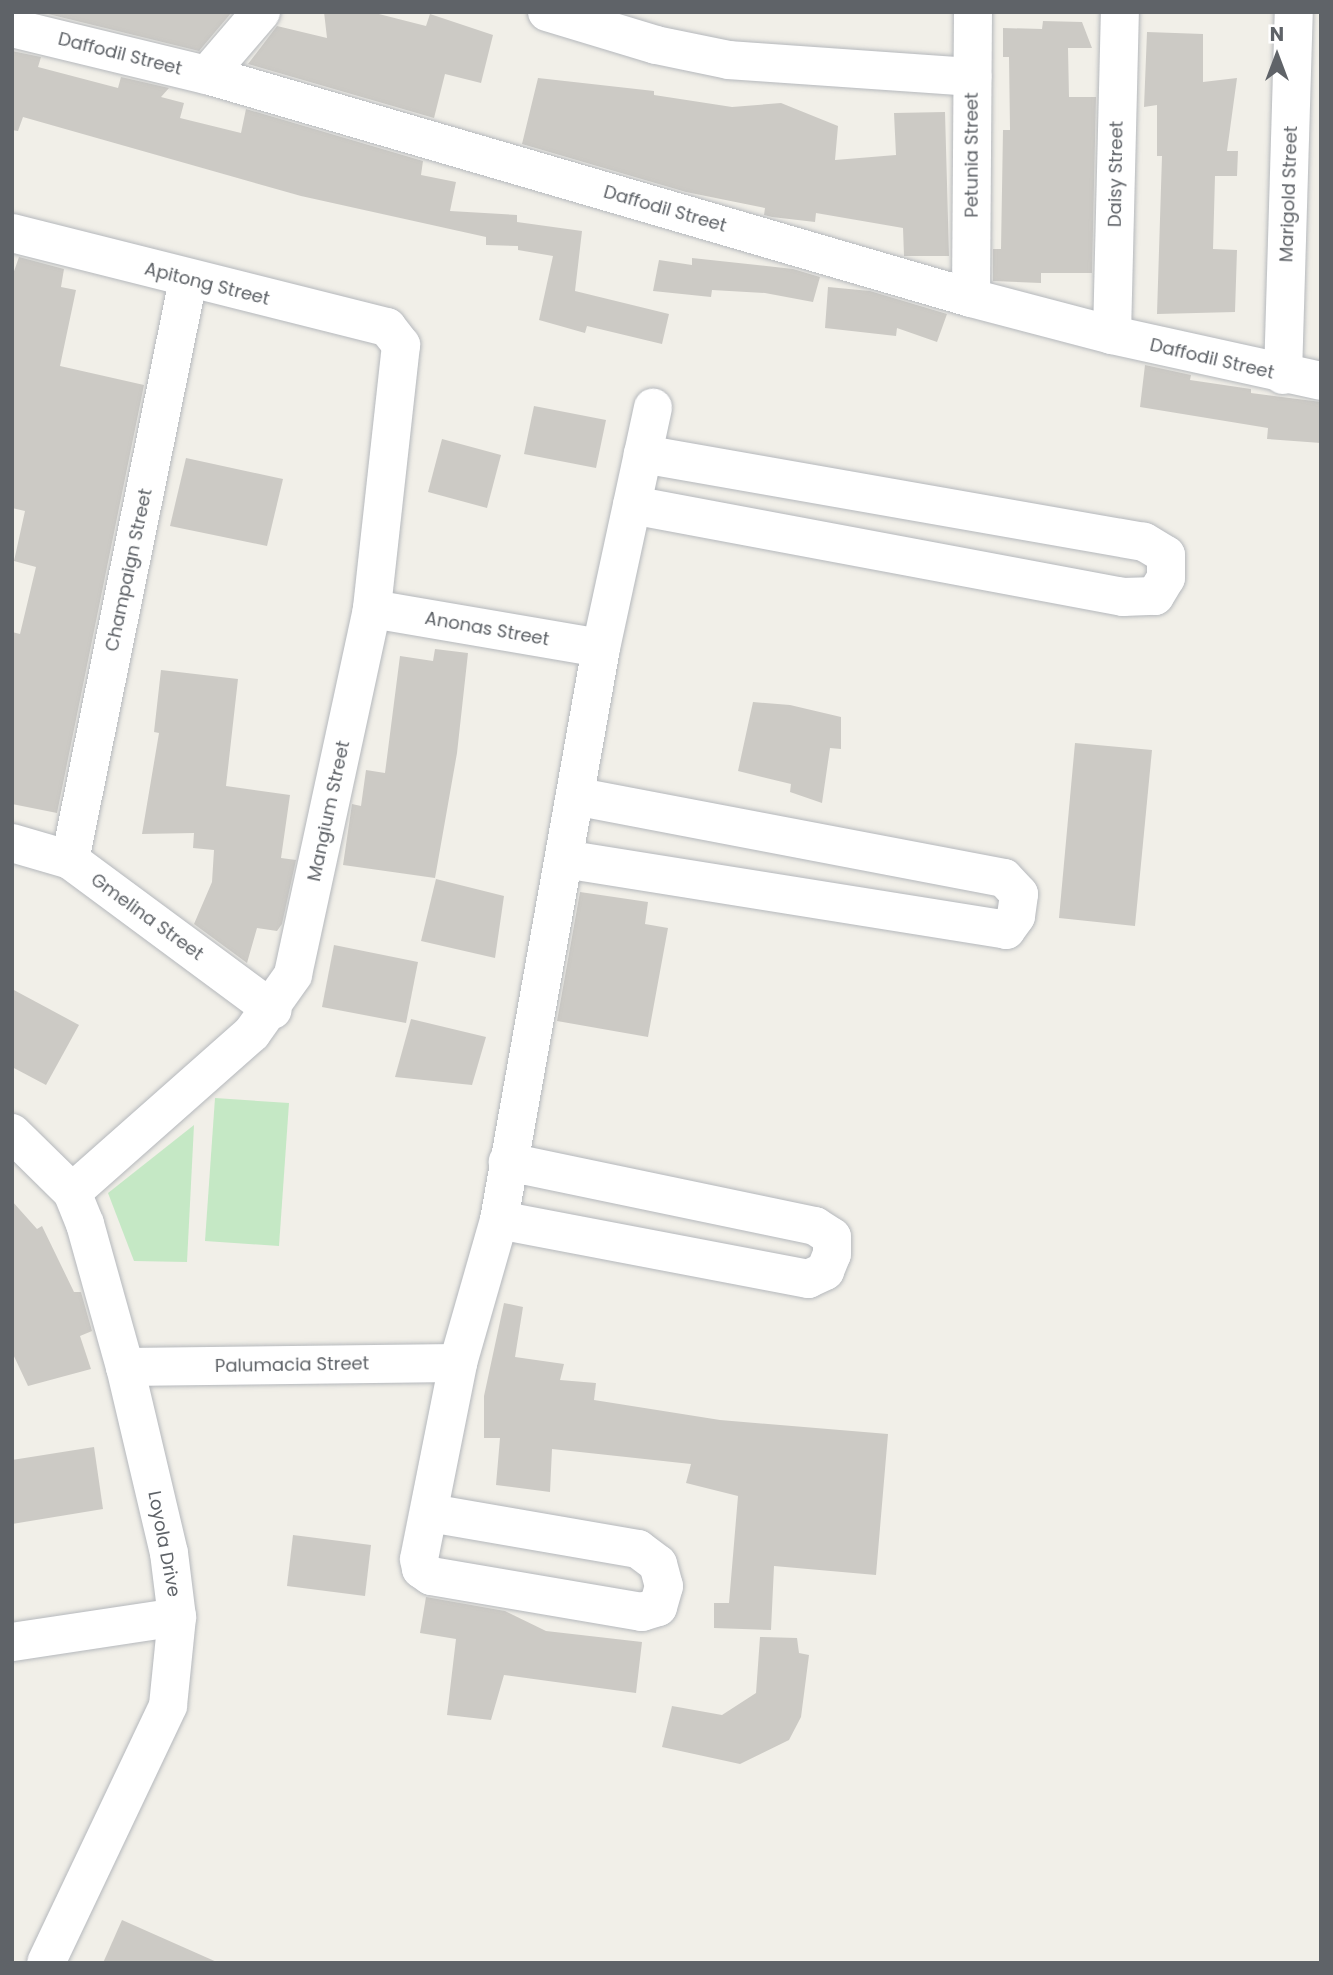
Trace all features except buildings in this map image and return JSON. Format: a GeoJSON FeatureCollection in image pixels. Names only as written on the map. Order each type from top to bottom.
{"type":"FeatureCollection","features":[{"type":"Feature","properties":{"kind":"street"},"geometry":{"type":"LineString","coordinates":[[207,75],[261,12]]}},
{"type":"Feature","properties":{"kind":"street"},"geometry":{"type":"LineString","coordinates":[[547,12],[656,45],[729,60],[972,77]]}},
{"type":"Feature","properties":{"kind":"street","name":"Petunia Street"},"geometry":{"type":"LineString","coordinates":[[971,298],[973,12]]}},
{"type":"Feature","properties":{"kind":"street","name":"Daisy Street"},"geometry":{"type":"LineString","coordinates":[[1112,335],[1120,12]]}},
{"type":"Feature","properties":{"kind":"street","name":"Marigold Street"},"geometry":{"type":"LineString","coordinates":[[1283,375],[1294,12]]}},
{"type":"Feature","properties":{"kind":"street","name":"Daffodil Street"},"geometry":{"type":"LineString","coordinates":[[12,28],[207,75],[971,298],[1112,335],[1283,375],[1321,381]]}},
{"type":"Feature","properties":{"kind":"street","name":"Apitong Street"},"geometry":{"type":"LineString","coordinates":[[12,233],[188,280],[387,327],[399,339]]}},
{"type":"Feature","properties":{"kind":"street","name":"Champaign Street"},"geometry":{"type":"LineString","coordinates":[[70,860],[188,280]]}},
{"type":"Feature","properties":{"kind":"street","name":"Mangium Street"},"geometry":{"type":"LineString","coordinates":[[72,1192],[273,1010],[293,975],[372,610],[401,354],[399,339]]}},
{"type":"Feature","properties":{"kind":"street"},"geometry":{"type":"LineString","coordinates":[[430,1513],[638,1549],[657,1564],[664,1586],[657,1607],[642,1612],[431,1576],[421,1569],[419,1559],[458,1363],[499,1220],[601,648],[653,408]]}},
{"type":"Feature","properties":{"kind":"street"},"geometry":{"type":"LineString","coordinates":[[632,505],[1123,597],[1155,596],[1166,578],[1166,555],[1144,542],[643,454]]}},
{"type":"Feature","properties":{"kind":"street","name":"Anonas Street"},"geometry":{"type":"LineString","coordinates":[[372,610],[601,648]]}},
{"type":"Feature","properties":{"kind":"street"},"geometry":{"type":"LineString","coordinates":[[564,859],[1006,930],[1016,916],[1019,894],[1004,878],[575,796]]}},
{"type":"Feature","properties":{"kind":"street","name":"Gmelina Street"},"geometry":{"type":"LineString","coordinates":[[12,843],[70,860],[273,1010]]}},
{"type":"Feature","properties":{"kind":"street","name":"Loyola Drive"},"geometry":{"type":"LineString","coordinates":[[12,1133],[72,1192],[85,1224],[125,1367],[169,1553],[177,1617],[168,1706],[46,1963]]}},
{"type":"Feature","properties":{"kind":"street"},"geometry":{"type":"LineString","coordinates":[[499,1220],[808,1279],[825,1271],[832,1254],[832,1237],[816,1226],[508,1162]]}},
{"type":"Feature","properties":{"kind":"street","name":"Palumacia Street"},"geometry":{"type":"LineString","coordinates":[[125,1367],[458,1363]]}},
{"type":"Feature","properties":{"kind":"street"},"geometry":{"type":"LineString","coordinates":[[12,1643],[177,1617]]}},
{"type":"Feature","properties":{"kind":"green space"},"geometry":{"type":"Polygon","coordinates":[[[215,1098],[289,1103],[279,1246],[205,1241],[215,1098]]]}},
{"type":"Feature","properties":{"kind":"green space"},"geometry":{"type":"Polygon","coordinates":[[[194,1125],[187,1262],[134,1261],[108,1193],[194,1125]]]}}]}
